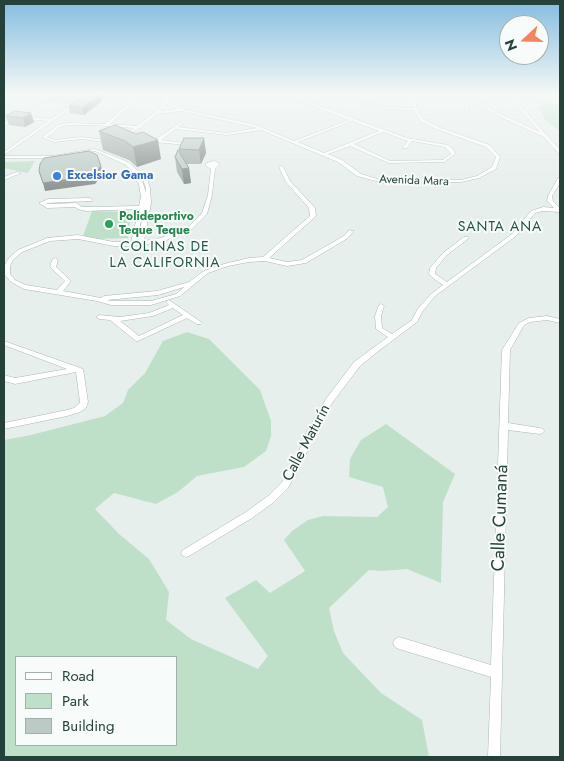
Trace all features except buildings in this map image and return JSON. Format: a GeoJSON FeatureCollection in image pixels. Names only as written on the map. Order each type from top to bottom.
{"type":"FeatureCollection","features":[{"type":"Feature","properties":{"kind":"street"},"geometry":{"type":"LineString","coordinates":[[5,156],[39,129]]}},
{"type":"Feature","properties":{"kind":"street"},"geometry":{"type":"LineString","coordinates":[[5,156],[42,129]]}},
{"type":"Feature","properties":{"kind":"street"},"geometry":{"type":"LineString","coordinates":[[5,156],[56,159],[90,153],[114,143],[88,139],[54,141],[44,138],[56,129]]}},
{"type":"Feature","properties":{"kind":"street"},"geometry":{"type":"LineString","coordinates":[[121,140],[138,129]]}},
{"type":"Feature","properties":{"kind":"street"},"geometry":{"type":"LineString","coordinates":[[176,129],[157,141],[184,144]]}},
{"type":"Feature","properties":{"kind":"street"},"geometry":{"type":"LineString","coordinates":[[181,129],[228,134],[262,129]]}},
{"type":"Feature","properties":{"kind":"street","name":"Avenida Mara"},"geometry":{"type":"LineString","coordinates":[[262,129],[325,154],[340,161],[359,175],[375,180],[393,182],[461,181],[486,174],[497,164],[497,153],[488,146],[439,129]]}},
{"type":"Feature","properties":{"kind":"street"},"geometry":{"type":"LineString","coordinates":[[295,142],[329,129]]}},
{"type":"Feature","properties":{"kind":"street"},"geometry":{"type":"LineString","coordinates":[[350,144],[389,162],[437,162],[448,159],[453,154],[446,146],[411,140],[377,129]]}},
{"type":"Feature","properties":{"kind":"street"},"geometry":{"type":"LineString","coordinates":[[529,129],[546,136]]}},
{"type":"Feature","properties":{"kind":"street"},"geometry":{"type":"LineString","coordinates":[[539,129],[560,152]]}},
{"type":"Feature","properties":{"kind":"street"},"geometry":{"type":"LineString","coordinates":[[325,154],[382,130]]}},
{"type":"Feature","properties":{"kind":"street"},"geometry":{"type":"LineString","coordinates":[[405,147],[411,140]]}},
{"type":"Feature","properties":{"kind":"street"},"geometry":{"type":"LineString","coordinates":[[94,150],[139,172],[145,179],[149,196],[133,244]]}},
{"type":"Feature","properties":{"kind":"street"},"geometry":{"type":"LineString","coordinates":[[266,259],[313,216],[312,208],[288,182],[281,167]]}},
{"type":"Feature","properties":{"kind":"street"},"geometry":{"type":"LineString","coordinates":[[213,169],[210,195],[204,214],[196,224],[162,240],[133,244],[114,244],[78,237],[59,237],[29,246],[11,259],[7,266],[7,274],[13,282],[24,287],[98,299],[111,303],[134,304],[165,300],[187,288],[206,272],[226,265],[249,260],[266,259],[287,264],[304,262],[346,237],[351,231]]}},
{"type":"Feature","properties":{"kind":"street"},"geometry":{"type":"LineString","coordinates":[[4,179],[19,173]]}},
{"type":"Feature","properties":{"kind":"street"},"geometry":{"type":"LineString","coordinates":[[559,183],[550,196],[550,201],[560,210]]}},
{"type":"Feature","properties":{"kind":"street"},"geometry":{"type":"LineString","coordinates":[[90,200],[48,201],[42,203],[47,206],[76,204],[80,208],[86,209],[144,208]]}},
{"type":"Feature","properties":{"kind":"street"},"geometry":{"type":"LineString","coordinates":[[141,243],[144,208]]}},
{"type":"Feature","properties":{"kind":"street","name":"Calle Maturín"},"geometry":{"type":"LineString","coordinates":[[186,553],[249,515],[271,499],[285,485],[302,454],[311,431],[329,401],[357,364],[391,336],[396,336],[415,321],[420,311],[433,295],[514,235],[532,212],[543,209],[560,210]]}},
{"type":"Feature","properties":{"kind":"street"},"geometry":{"type":"LineString","coordinates":[[446,285],[435,278],[432,274],[433,268],[445,254],[466,238]]}},
{"type":"Feature","properties":{"kind":"street"},"geometry":{"type":"LineString","coordinates":[[55,260],[53,267],[68,280],[59,292]]}},
{"type":"Feature","properties":{"kind":"street"},"geometry":{"type":"LineString","coordinates":[[98,299],[158,293],[192,282]]}},
{"type":"Feature","properties":{"kind":"street"},"geometry":{"type":"LineString","coordinates":[[158,293],[172,305],[199,322]]}},
{"type":"Feature","properties":{"kind":"street"},"geometry":{"type":"LineString","coordinates":[[99,317],[130,319],[151,315],[172,305]]}},
{"type":"Feature","properties":{"kind":"street"},"geometry":{"type":"LineString","coordinates":[[381,306],[378,316],[379,329],[391,336]]}},
{"type":"Feature","properties":{"kind":"street"},"geometry":{"type":"LineString","coordinates":[[113,319],[138,339],[187,315]]}},
{"type":"Feature","properties":{"kind":"street","name":"Calle Cumaná"},"geometry":{"type":"LineString","coordinates":[[494,757],[506,350],[521,324],[528,320],[547,318],[560,321]]}},
{"type":"Feature","properties":{"kind":"street"},"geometry":{"type":"LineString","coordinates":[[4,343],[80,371],[84,402],[82,406],[67,413],[4,426]]}},
{"type":"Feature","properties":{"kind":"street"},"geometry":{"type":"LineString","coordinates":[[4,378],[15,382],[75,370]]}},
{"type":"Feature","properties":{"kind":"street"},"geometry":{"type":"LineString","coordinates":[[504,426],[540,431]]}},
{"type":"Feature","properties":{"kind":"street"},"geometry":{"type":"LineString","coordinates":[[399,643],[497,672]]}},
{"type":"Feature","properties":{"kind":"green space"},"geometry":{"type":"Polygon","coordinates":[[[35,161],[28,173],[4,168],[4,162],[35,161]]]}},
{"type":"Feature","properties":{"kind":"green space","name":"Polideportivo Teque Teque"},"geometry":{"type":"Polygon","coordinates":[[[92,211],[131,212],[128,238],[96,239],[83,236],[92,211]]]}},
{"type":"Feature","properties":{"kind":"green space"},"geometry":{"type":"Polygon","coordinates":[[[187,332],[209,339],[260,390],[271,421],[271,436],[266,451],[244,467],[197,476],[178,492],[156,504],[114,493],[95,509],[119,534],[149,559],[169,592],[166,620],[191,639],[258,669],[268,656],[225,598],[256,580],[270,593],[305,571],[284,540],[292,531],[308,520],[323,516],[377,517],[388,507],[383,487],[349,477],[350,459],[361,440],[386,424],[455,474],[443,502],[441,583],[407,569],[369,570],[329,608],[334,631],[343,653],[381,693],[422,720],[429,757],[4,757],[4,440],[105,416],[123,403],[128,390],[145,373],[163,341],[187,332]]]}},
{"type":"Feature","properties":{"kind":"place","name":"Excelsior Gama"},"geometry":{"type":"Point","coordinates":[57,176]}},
{"type":"Feature","properties":{"kind":"place","name":"Polideportivo Teque Teque"},"geometry":{"type":"Point","coordinates":[109,224]}},
{"type":"Feature","properties":{"kind":"district","name":"SANTA ANA"},"geometry":{"type":"Point","coordinates":[500,228]}},
{"type":"Feature","properties":{"kind":"district","name":"COLINAS DE LA CALIFORNIA"},"geometry":{"type":"Point","coordinates":[165,256]}}]}
